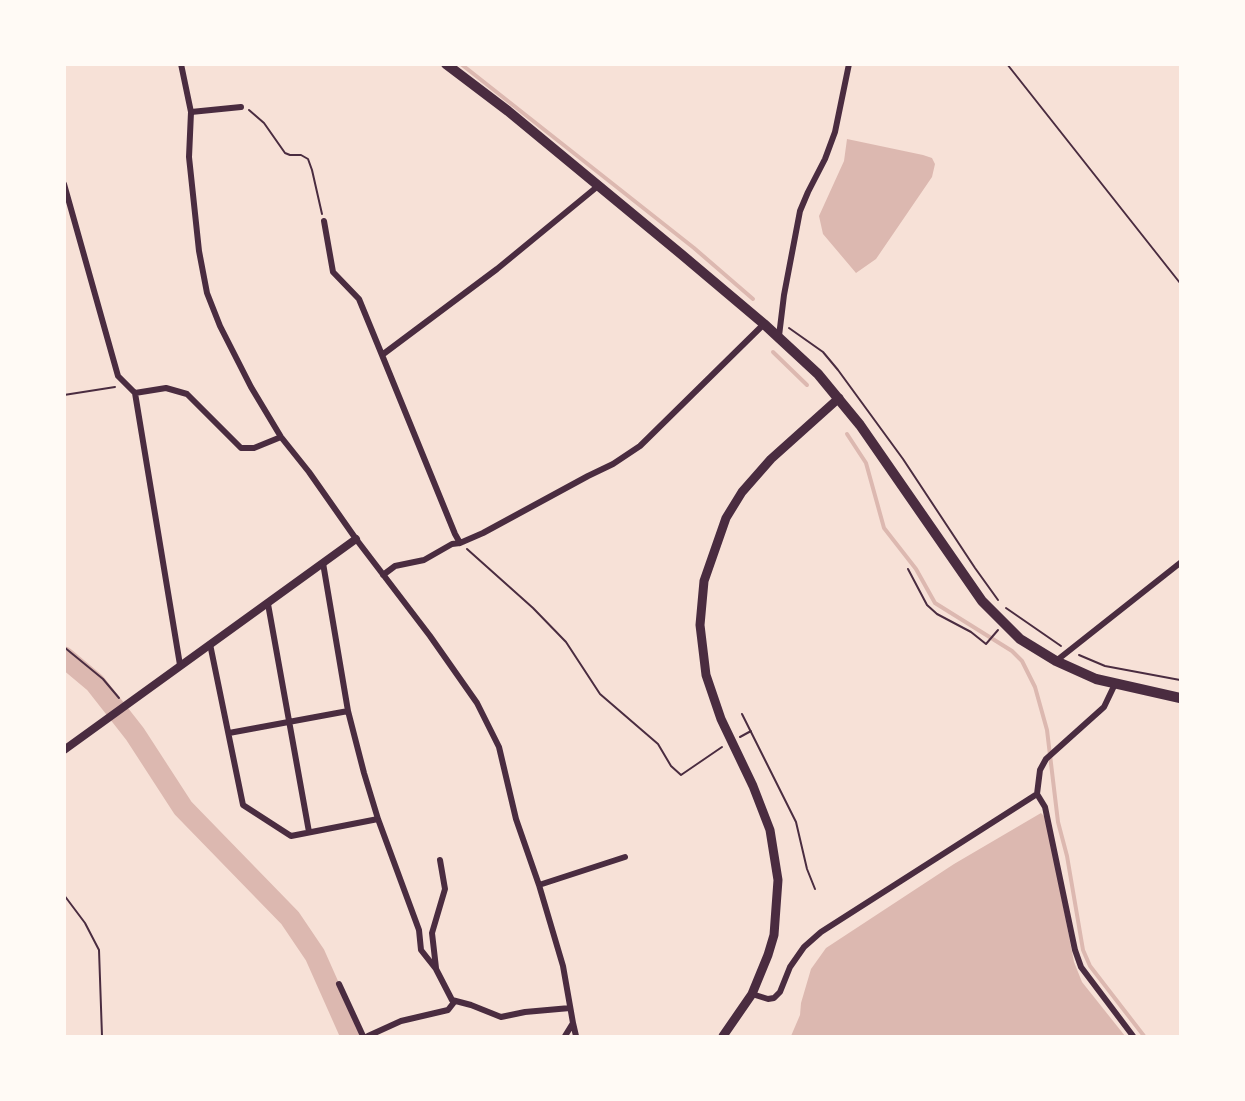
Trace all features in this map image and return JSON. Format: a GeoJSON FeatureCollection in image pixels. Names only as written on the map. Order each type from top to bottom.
{"type":"FeatureCollection","features":[{"type":"Feature","properties":{"kind":"main road"},"geometry":{"type":"LineString","coordinates":[[446,64],[508,111],[764,324],[818,374],[860,425],[970,586],[987,607],[1020,639],[1078,672],[1115,684],[1180,698]]}},
{"type":"Feature","properties":{"kind":"main road"},"geometry":{"type":"LineString","coordinates":[[723,1036],[752,994],[768,955],[774,935],[778,880],[770,830],[753,786],[712,697],[705,675],[702,646],[704,581],[726,518],[751,480],[839,398]]}},
{"type":"Feature","properties":{"kind":"street"},"geometry":{"type":"LineString","coordinates":[[181,64],[191,112],[189,158],[199,251],[207,293],[251,387],[281,436],[477,703],[499,747],[516,819],[539,885],[563,966],[576,1036]]}},
{"type":"Feature","properties":{"kind":"street"},"geometry":{"type":"LineString","coordinates":[[778,337],[800,211],[835,132],[849,64]]}},
{"type":"Feature","properties":{"kind":"street"},"geometry":{"type":"LineString","coordinates":[[191,112],[241,107]]}},
{"type":"Feature","properties":{"kind":"street"},"geometry":{"type":"LineString","coordinates":[[64,184],[118,376],[135,393],[180,665]]}},
{"type":"Feature","properties":{"kind":"street"},"geometry":{"type":"LineString","coordinates":[[382,355],[497,269],[598,186]]}},
{"type":"Feature","properties":{"kind":"street"},"geometry":{"type":"LineString","coordinates":[[324,221],[333,272],[359,298],[460,543]]}},
{"type":"Feature","properties":{"kind":"street"},"geometry":{"type":"LineString","coordinates":[[383,575],[395,566],[424,560],[452,544],[460,543],[613,464],[640,446],[764,324]]}},
{"type":"Feature","properties":{"kind":"street"},"geometry":{"type":"LineString","coordinates":[[135,393],[166,388],[187,394],[241,448],[254,448],[281,436]]}},
{"type":"Feature","properties":{"kind":"street"},"geometry":{"type":"LineString","coordinates":[[64,750],[356,539]]}},
{"type":"Feature","properties":{"kind":"street"},"geometry":{"type":"LineString","coordinates":[[1056,661],[1180,562]]}},
{"type":"Feature","properties":{"kind":"street"},"geometry":{"type":"LineString","coordinates":[[323,563],[348,711],[378,819],[419,930],[421,950],[436,969],[452,1000],[501,1017],[525,1012],[570,1008]]}},
{"type":"Feature","properties":{"kind":"street"},"geometry":{"type":"LineString","coordinates":[[268,604],[309,832]]}},
{"type":"Feature","properties":{"kind":"street"},"geometry":{"type":"LineString","coordinates":[[210,644],[243,805],[291,836],[378,819]]}},
{"type":"Feature","properties":{"kind":"street"},"geometry":{"type":"LineString","coordinates":[[1115,684],[1104,707],[1046,759],[1040,770],[1037,794],[1045,807],[1075,950],[1081,967],[1133,1036]]}},
{"type":"Feature","properties":{"kind":"street"},"geometry":{"type":"LineString","coordinates":[[229,732],[348,711]]}},
{"type":"Feature","properties":{"kind":"street"},"geometry":{"type":"LineString","coordinates":[[752,994],[768,999],[774,998],[780,992],[790,967],[804,947],[821,932],[1037,794]]}},
{"type":"Feature","properties":{"kind":"street"},"geometry":{"type":"LineString","coordinates":[[539,885],[625,857]]}},
{"type":"Feature","properties":{"kind":"street"},"geometry":{"type":"LineString","coordinates":[[436,969],[432,933],[445,889],[440,860]]}},
{"type":"Feature","properties":{"kind":"street"},"geometry":{"type":"LineString","coordinates":[[339,984],[363,1036]]}},
{"type":"Feature","properties":{"kind":"street"},"geometry":{"type":"LineString","coordinates":[[368,1036],[401,1021],[448,1011],[455,1001]]}},
{"type":"Feature","properties":{"kind":"street"},"geometry":{"type":"LineString","coordinates":[[565,1036],[573,1023]]}},
{"type":"Feature","properties":{"kind":"path"},"geometry":{"type":"LineString","coordinates":[[1007,64],[1180,283]]}},
{"type":"Feature","properties":{"kind":"path"},"geometry":{"type":"LineString","coordinates":[[241,107],[254,113],[264,123],[285,153],[301,155],[308,159],[324,221]]}},
{"type":"Feature","properties":{"kind":"path"},"geometry":{"type":"LineString","coordinates":[[779,323],[796,332],[823,352],[838,370],[903,459],[1001,604],[1027,624],[1070,650],[1105,666],[1180,680]]}},
{"type":"Feature","properties":{"kind":"path"},"geometry":{"type":"LineString","coordinates":[[64,395],[125,384]]}},
{"type":"Feature","properties":{"kind":"path"},"geometry":{"type":"LineString","coordinates":[[460,543],[533,608],[566,642],[600,694],[658,744],[671,766],[681,775],[731,742]]}},
{"type":"Feature","properties":{"kind":"path"},"geometry":{"type":"LineString","coordinates":[[908,569],[927,605],[986,644],[1004,624]]}},
{"type":"Feature","properties":{"kind":"path"},"geometry":{"type":"LineString","coordinates":[[64,647],[103,679],[126,707]]}},
{"type":"Feature","properties":{"kind":"path"},"geometry":{"type":"LineString","coordinates":[[742,714],[796,822],[807,869],[815,889]]}},
{"type":"Feature","properties":{"kind":"path"},"geometry":{"type":"LineString","coordinates":[[64,895],[86,923],[99,950],[102,1036]]}},
{"type":"Feature","properties":{"kind":"shaded area"},"geometry":{"type":"Polygon","coordinates":[[[847,139],[923,155],[932,158],[935,164],[932,177],[876,259],[856,273],[823,234],[819,216],[844,161],[847,139]]]}},
{"type":"Feature","properties":{"kind":"shaded area"},"geometry":{"type":"Polygon","coordinates":[[[1041,813],[1046,818],[1074,962],[1082,982],[1125,1036],[791,1036],[800,1015],[801,1003],[811,969],[826,948],[954,864],[1041,813]]]}},
{"type":"Feature","properties":{"kind":"waterway"},"geometry":{"type":"LineString","coordinates":[[461,64],[694,248],[753,299]]}},
{"type":"Feature","properties":{"kind":"waterway"},"geometry":{"type":"LineString","coordinates":[[773,352],[807,385]]}},
{"type":"Feature","properties":{"kind":"waterway"},"geometry":{"type":"LineString","coordinates":[[847,434],[866,463],[884,528],[916,569],[935,603],[1012,651],[1022,661],[1035,687],[1047,730],[1058,822],[1067,856],[1083,950],[1090,966],[1144,1036]]}},
{"type":"Feature","properties":{"kind":"waterway"},"geometry":{"type":"LineString","coordinates":[[64,657],[95,683],[135,734],[183,808],[290,918],[315,955],[351,1036]]}}]}
